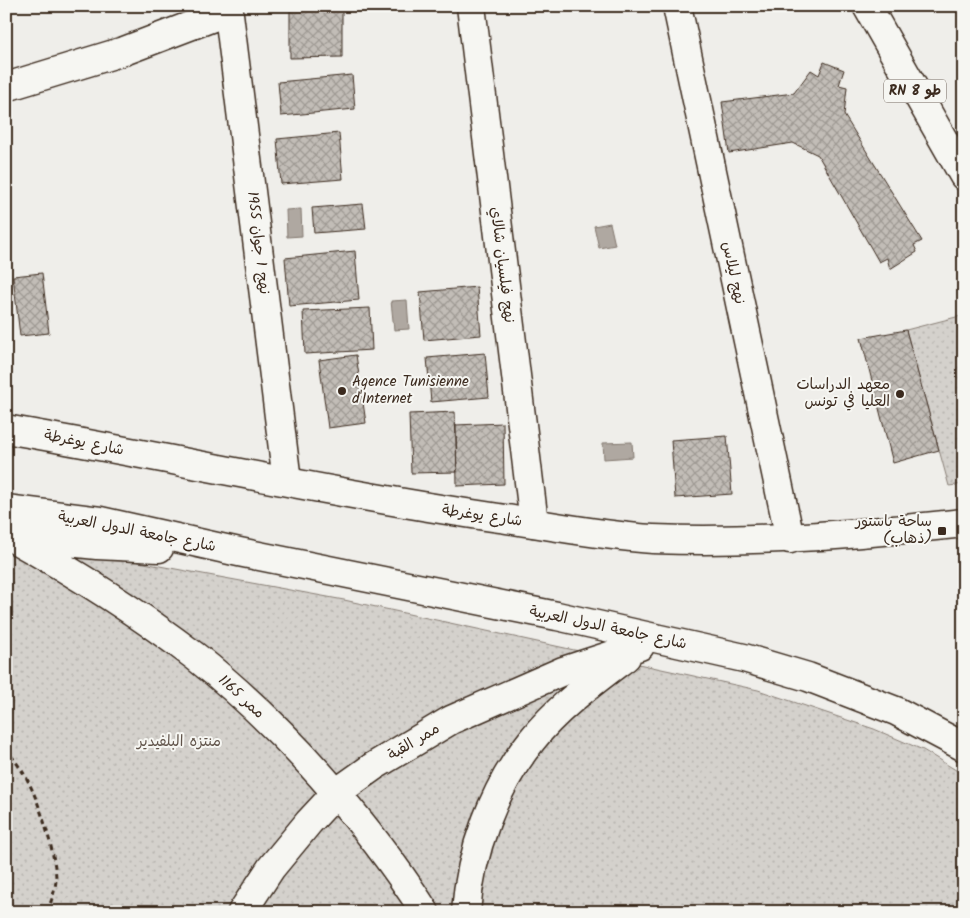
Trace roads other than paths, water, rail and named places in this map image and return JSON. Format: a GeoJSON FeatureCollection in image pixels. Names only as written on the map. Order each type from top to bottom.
{"type":"FeatureCollection","features":[{"type":"Feature","properties":{"kind":"street","name":"نهج فيلسيان شالاي"},"geometry":{"type":"LineString","coordinates":[[471,6],[534,523]]}},
{"type":"Feature","properties":{"kind":"street","name":"نهج ليلاس"},"geometry":{"type":"LineString","coordinates":[[677,6],[790,539]]}},
{"type":"Feature","properties":{"kind":"street","name":"RN 8 طو"},"geometry":{"type":"LineString","coordinates":[[867,6],[964,176]]}},
{"type":"Feature","properties":{"kind":"street"},"geometry":{"type":"LineString","coordinates":[[6,87],[124,52],[228,8]]}},
{"type":"Feature","properties":{"kind":"street","name":"نهج 1 جوان 1955"},"geometry":{"type":"LineString","coordinates":[[228,8],[288,481]]}},
{"type":"Feature","properties":{"kind":"street","name":"شارع يوغرطة"},"geometry":{"type":"LineString","coordinates":[[6,429],[409,505],[583,532],[653,539],[790,539],[964,523]]}},
{"type":"Feature","properties":{"kind":"street","name":"شارع جامعة الدول العربية"},"geometry":{"type":"LineString","coordinates":[[6,509],[100,522],[556,616],[650,643],[744,658],[808,677],[896,711],[964,747]]}},
{"type":"Feature","properties":{"kind":"street","name":"شارع جامعة الدول العربية"},"geometry":{"type":"LineString","coordinates":[[8,535],[97,545],[239,552]]}},
{"type":"Feature","properties":{"kind":"street","name":"ممر 1165"},"geometry":{"type":"LineString","coordinates":[[8,535],[58,563],[138,614],[196,658],[280,732],[336,793],[376,842],[425,912]]}},
{"type":"Feature","properties":{"kind":"street"},"geometry":{"type":"LineString","coordinates":[[466,912],[472,870],[481,839],[494,804],[512,769],[532,740],[555,715],[650,643]]}},
{"type":"Feature","properties":{"kind":"street","name":"ممر القبة"},"geometry":{"type":"LineString","coordinates":[[242,912],[271,868],[336,793],[382,761],[451,720],[563,671],[650,643]]}},
{"type":"Feature","properties":{"kind":"place","name":"Agence Tunisienne d'Internet"},"geometry":{"type":"Point","coordinates":[342,391]}},
{"type":"Feature","properties":{"kind":"place","name":"معهد الدراسات العليا في تونس"},"geometry":{"type":"Point","coordinates":[900,394]}},
{"type":"Feature","properties":{"kind":"place","name":"ساحة باستور (ذهاب)"},"geometry":{"type":"Point","coordinates":[942,531]}},
{"type":"Feature","properties":{"kind":"park label","name":"منتزه البلفيدير"},"geometry":{"type":"Point","coordinates":[179,742]}}]}
